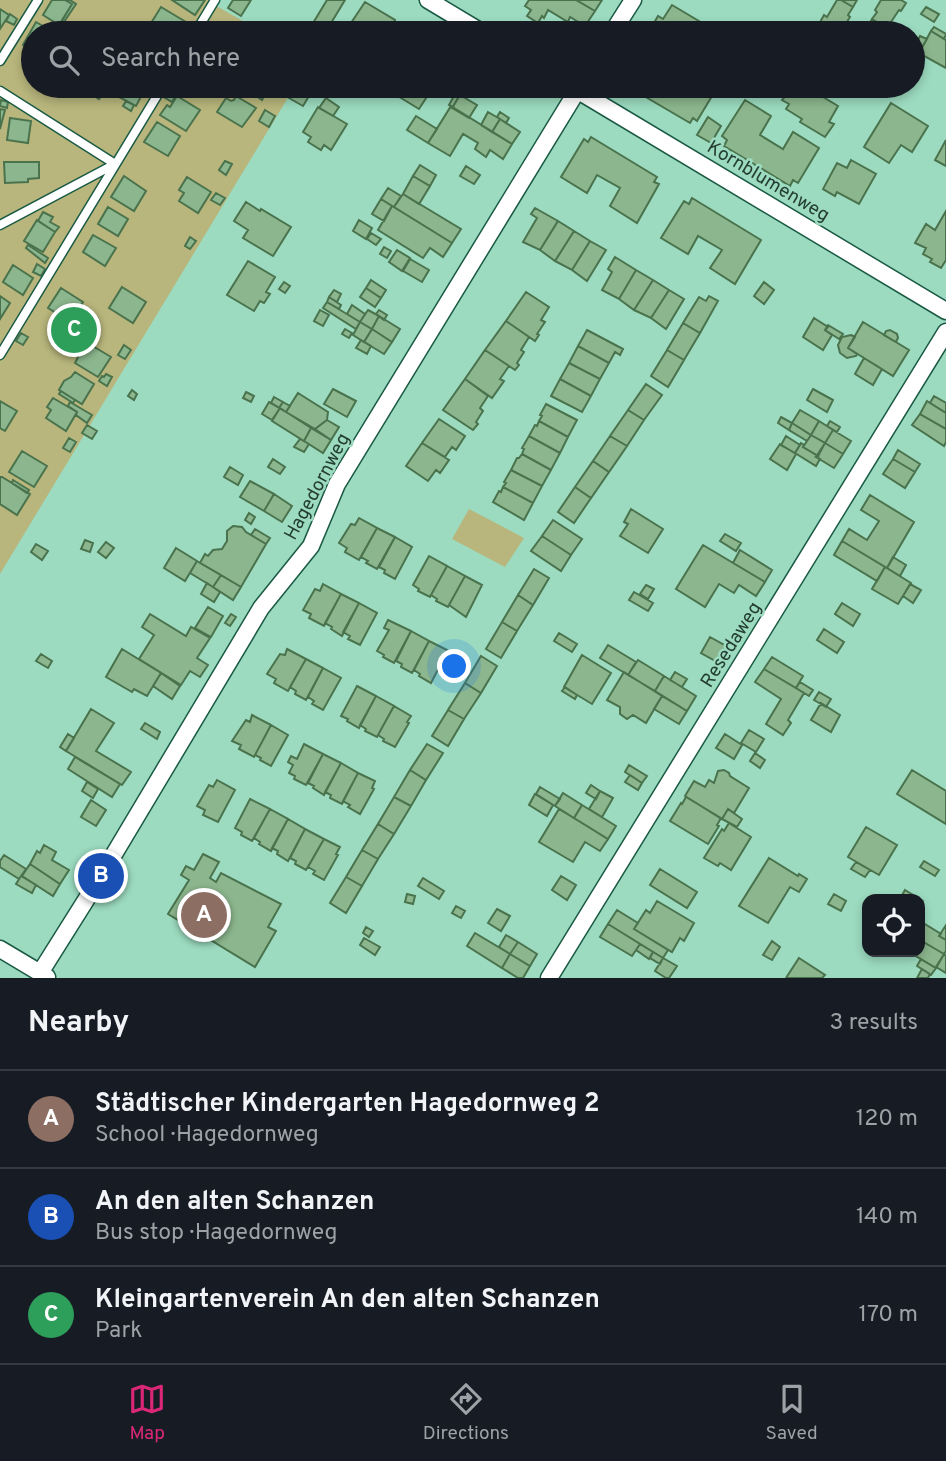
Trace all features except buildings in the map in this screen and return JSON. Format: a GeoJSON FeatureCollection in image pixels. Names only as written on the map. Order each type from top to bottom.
{"type":"FeatureCollection","features":[{"type":"Feature","properties":{"kind":"street"},"geometry":{"type":"LineString","coordinates":[[428,0],[463,21]]}},
{"type":"Feature","properties":{"kind":"street"},"geometry":{"type":"LineString","coordinates":[[620,21],[633,0]]}},
{"type":"Feature","properties":{"kind":"street","name":"Hagedornweg"},"geometry":{"type":"LineString","coordinates":[[44,975],[261,608],[311,547],[337,484],[569,98]]}},
{"type":"Feature","properties":{"kind":"street","name":"Kornblumenweg"},"geometry":{"type":"LineString","coordinates":[[594,98],[946,311]]}},
{"type":"Feature","properties":{"kind":"street","name":"Resedaweg"},"geometry":{"type":"LineString","coordinates":[[549,978],[946,332]]}},
{"type":"Feature","properties":{"kind":"street"},"geometry":{"type":"LineString","coordinates":[[0,949],[44,975]]}},
{"type":"Feature","properties":{"kind":"lane"},"geometry":{"type":"LineString","coordinates":[[25,21],[38,0]]}},
{"type":"Feature","properties":{"kind":"lane"},"geometry":{"type":"LineString","coordinates":[[202,21],[215,0]]}},
{"type":"Feature","properties":{"kind":"lane"},"geometry":{"type":"LineString","coordinates":[[0,61],[21,27]]}},
{"type":"Feature","properties":{"kind":"lane"},"geometry":{"type":"LineString","coordinates":[[0,91],[115,164]]}},
{"type":"Feature","properties":{"kind":"lane"},"geometry":{"type":"LineString","coordinates":[[0,355],[156,98]]}},
{"type":"Feature","properties":{"kind":"lane"},"geometry":{"type":"LineString","coordinates":[[0,225],[115,164]]}},
{"type":"Feature","properties":{"kind":"shaded area"},"geometry":{"type":"Polygon","coordinates":[[[0,0],[215,0],[213,4],[243,21],[21,21],[21,98],[288,98],[0,574],[0,0]]]}},
{"type":"Feature","properties":{"kind":"shaded area"},"geometry":{"type":"Polygon","coordinates":[[[469,509],[524,538],[505,567],[452,539],[469,509]]]}},
{"type":"Feature","properties":{"kind":"place","name":"Kleingartenverein An den alten Schanzen"},"geometry":{"type":"Point","coordinates":[74,330]}},
{"type":"Feature","properties":{"kind":"place","name":"An den alten Schanzen"},"geometry":{"type":"Point","coordinates":[101,876]}},
{"type":"Feature","properties":{"kind":"place","name":"Städtischer Kindergarten Hagedornweg 2"},"geometry":{"type":"Point","coordinates":[204,915]}}]}
